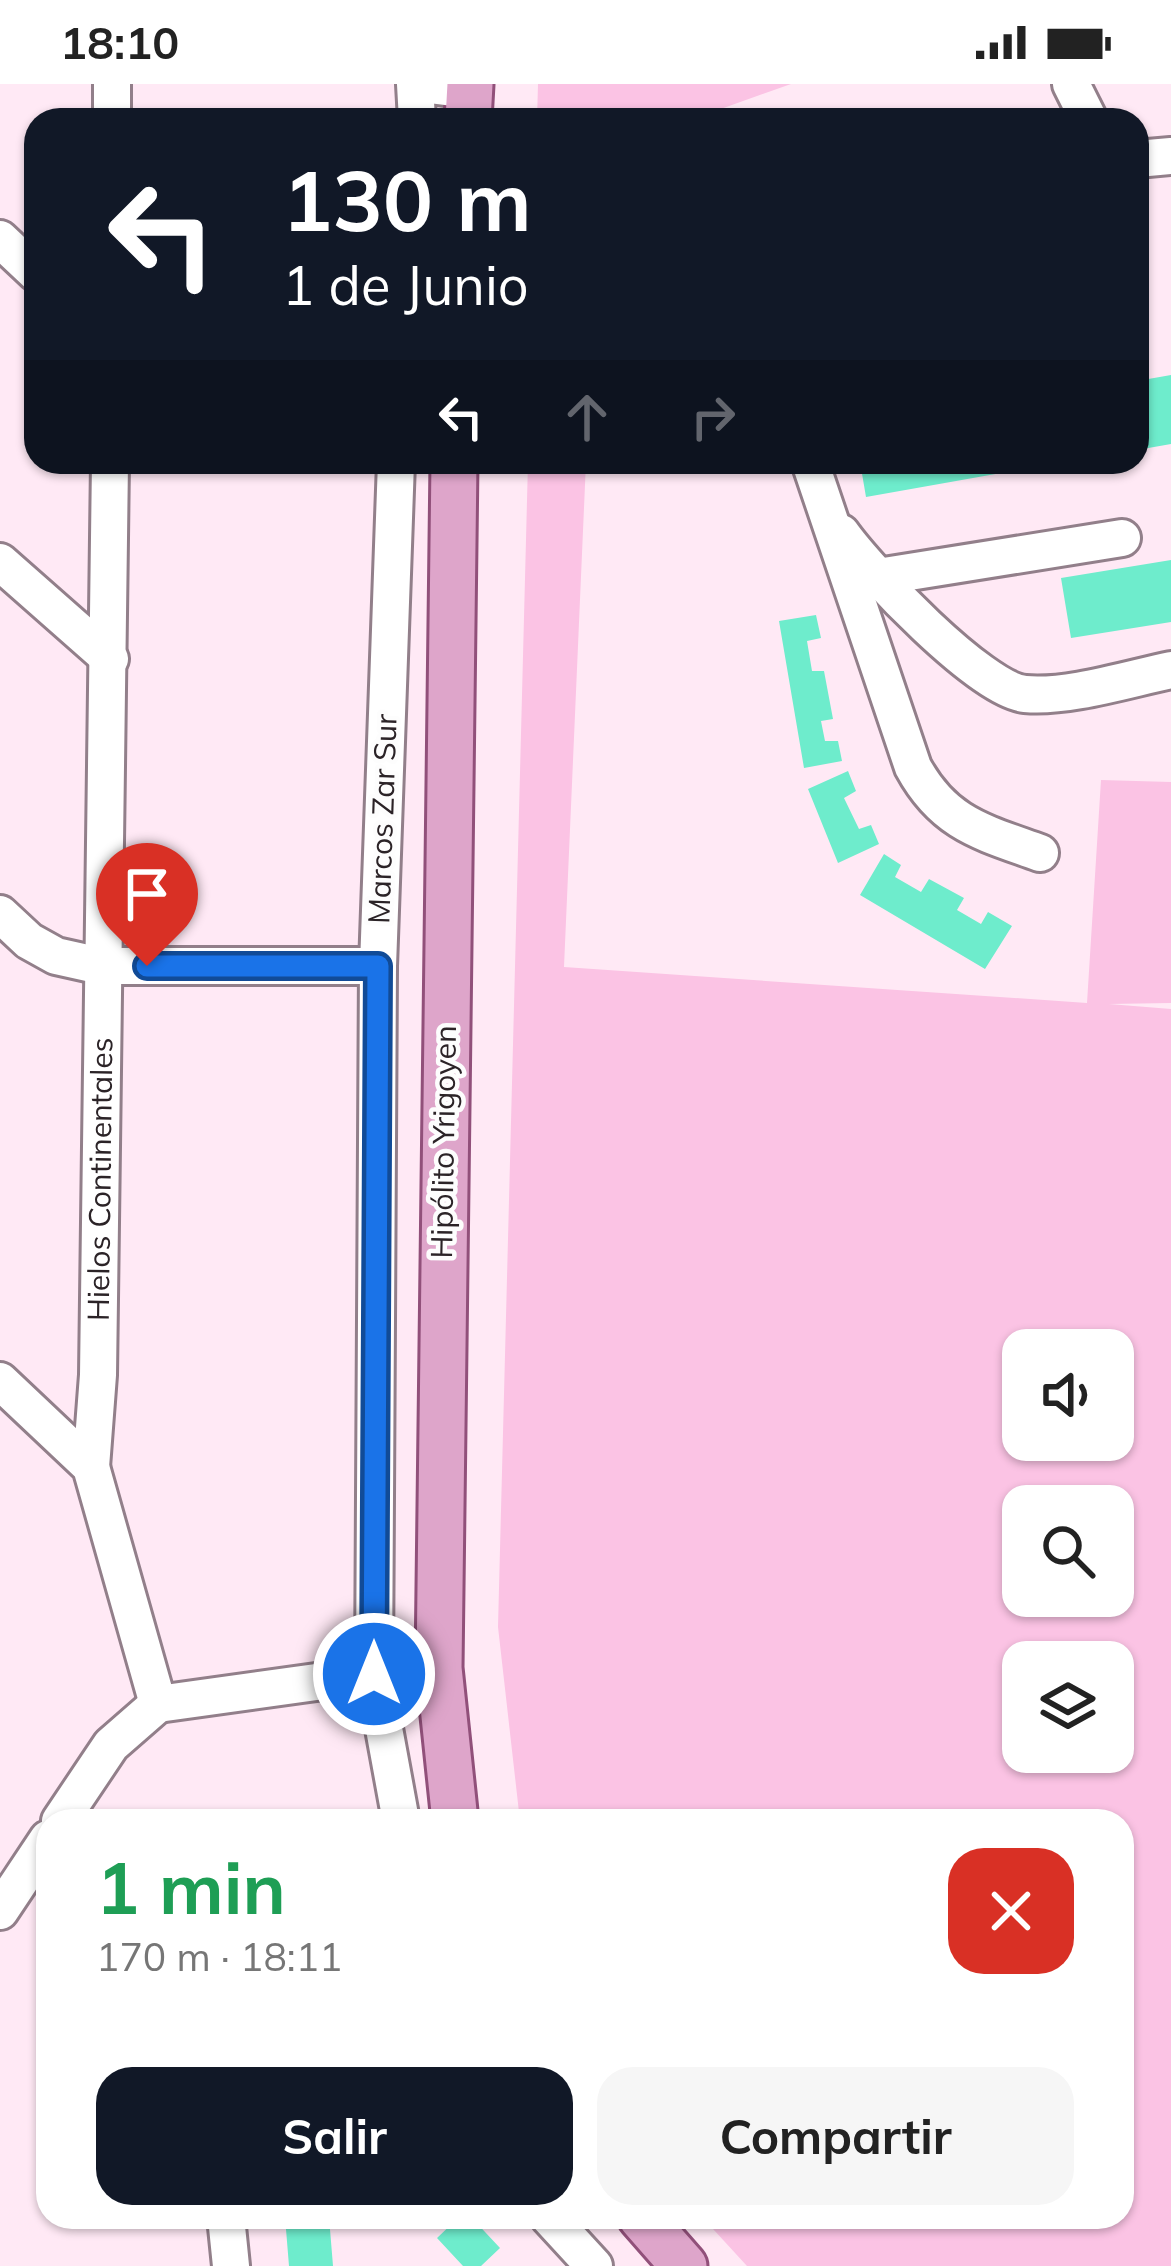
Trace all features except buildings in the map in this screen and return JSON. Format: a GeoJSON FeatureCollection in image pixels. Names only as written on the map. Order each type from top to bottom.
{"type":"FeatureCollection","features":[{"type":"Feature","properties":{"kind":"main road","name":"Hipólito Yrigoyen"},"geometry":{"type":"LineString","coordinates":[[454,474],[439,1668],[454,1809]]}},
{"type":"Feature","properties":{"kind":"main road"},"geometry":{"type":"LineString","coordinates":[[651,2229],[683,2266]]}},
{"type":"Feature","properties":{"kind":"street"},"geometry":{"type":"LineString","coordinates":[[418,84],[469,98]]}},
{"type":"Feature","properties":{"kind":"street"},"geometry":{"type":"LineString","coordinates":[[0,239],[24,262]]}},
{"type":"Feature","properties":{"kind":"street","name":"Hielos Continentales"},"geometry":{"type":"LineString","coordinates":[[91,1467],[98,1375],[110,474]]}},
{"type":"Feature","properties":{"kind":"street","name":"Marcos Zar Sur"},"geometry":{"type":"LineString","coordinates":[[396,474],[378,966],[374,1674],[399,1809]]}},
{"type":"Feature","properties":{"kind":"street"},"geometry":{"type":"LineString","coordinates":[[814,474],[913,767],[928,796],[948,815],[975,830],[1040,854]]}},
{"type":"Feature","properties":{"kind":"street"},"geometry":{"type":"LineString","coordinates":[[823,504],[843,537],[878,577],[980,674],[1008,691],[1051,693],[1171,670]]}},
{"type":"Feature","properties":{"kind":"street"},"geometry":{"type":"LineString","coordinates":[[878,577],[1122,538]]}},
{"type":"Feature","properties":{"kind":"street"},"geometry":{"type":"LineString","coordinates":[[0,562],[110,659]]}},
{"type":"Feature","properties":{"kind":"street"},"geometry":{"type":"LineString","coordinates":[[0,914],[29,941],[56,956],[101,965],[378,966]]}},
{"type":"Feature","properties":{"kind":"street"},"geometry":{"type":"LineString","coordinates":[[0,1381],[91,1467],[158,1704]]}},
{"type":"Feature","properties":{"kind":"street"},"geometry":{"type":"LineString","coordinates":[[68,1809],[111,1745],[158,1704],[374,1674]]}},
{"type":"Feature","properties":{"kind":"street"},"geometry":{"type":"LineString","coordinates":[[0,1911],[36,1858]]}},
{"type":"Feature","properties":{"kind":"street"},"geometry":{"type":"LineString","coordinates":[[227,2229],[231,2266]]}},
{"type":"Feature","properties":{"kind":"street"},"geometry":{"type":"LineString","coordinates":[[560,2229],[594,2266]]}},
{"type":"Feature","properties":{"kind":"shaded area"},"geometry":{"type":"Polygon","coordinates":[[[538,84],[791,84],[724,108],[537,108],[538,84]]]}},
{"type":"Feature","properties":{"kind":"shaded area"},"geometry":{"type":"Polygon","coordinates":[[[528,474],[585,474],[564,967],[1087,1003],[1101,780],[1171,782],[1171,1003],[1109,1004],[1171,1009],[1171,2266],[747,2266],[713,2229],[1134,2229],[1134,1809],[519,1809],[498,1627],[528,474]]]}},
{"type":"Feature","properties":{"kind":"route"},"geometry":{"type":"LineString","coordinates":[[147,966],[378,966],[374,1674]]}}]}
